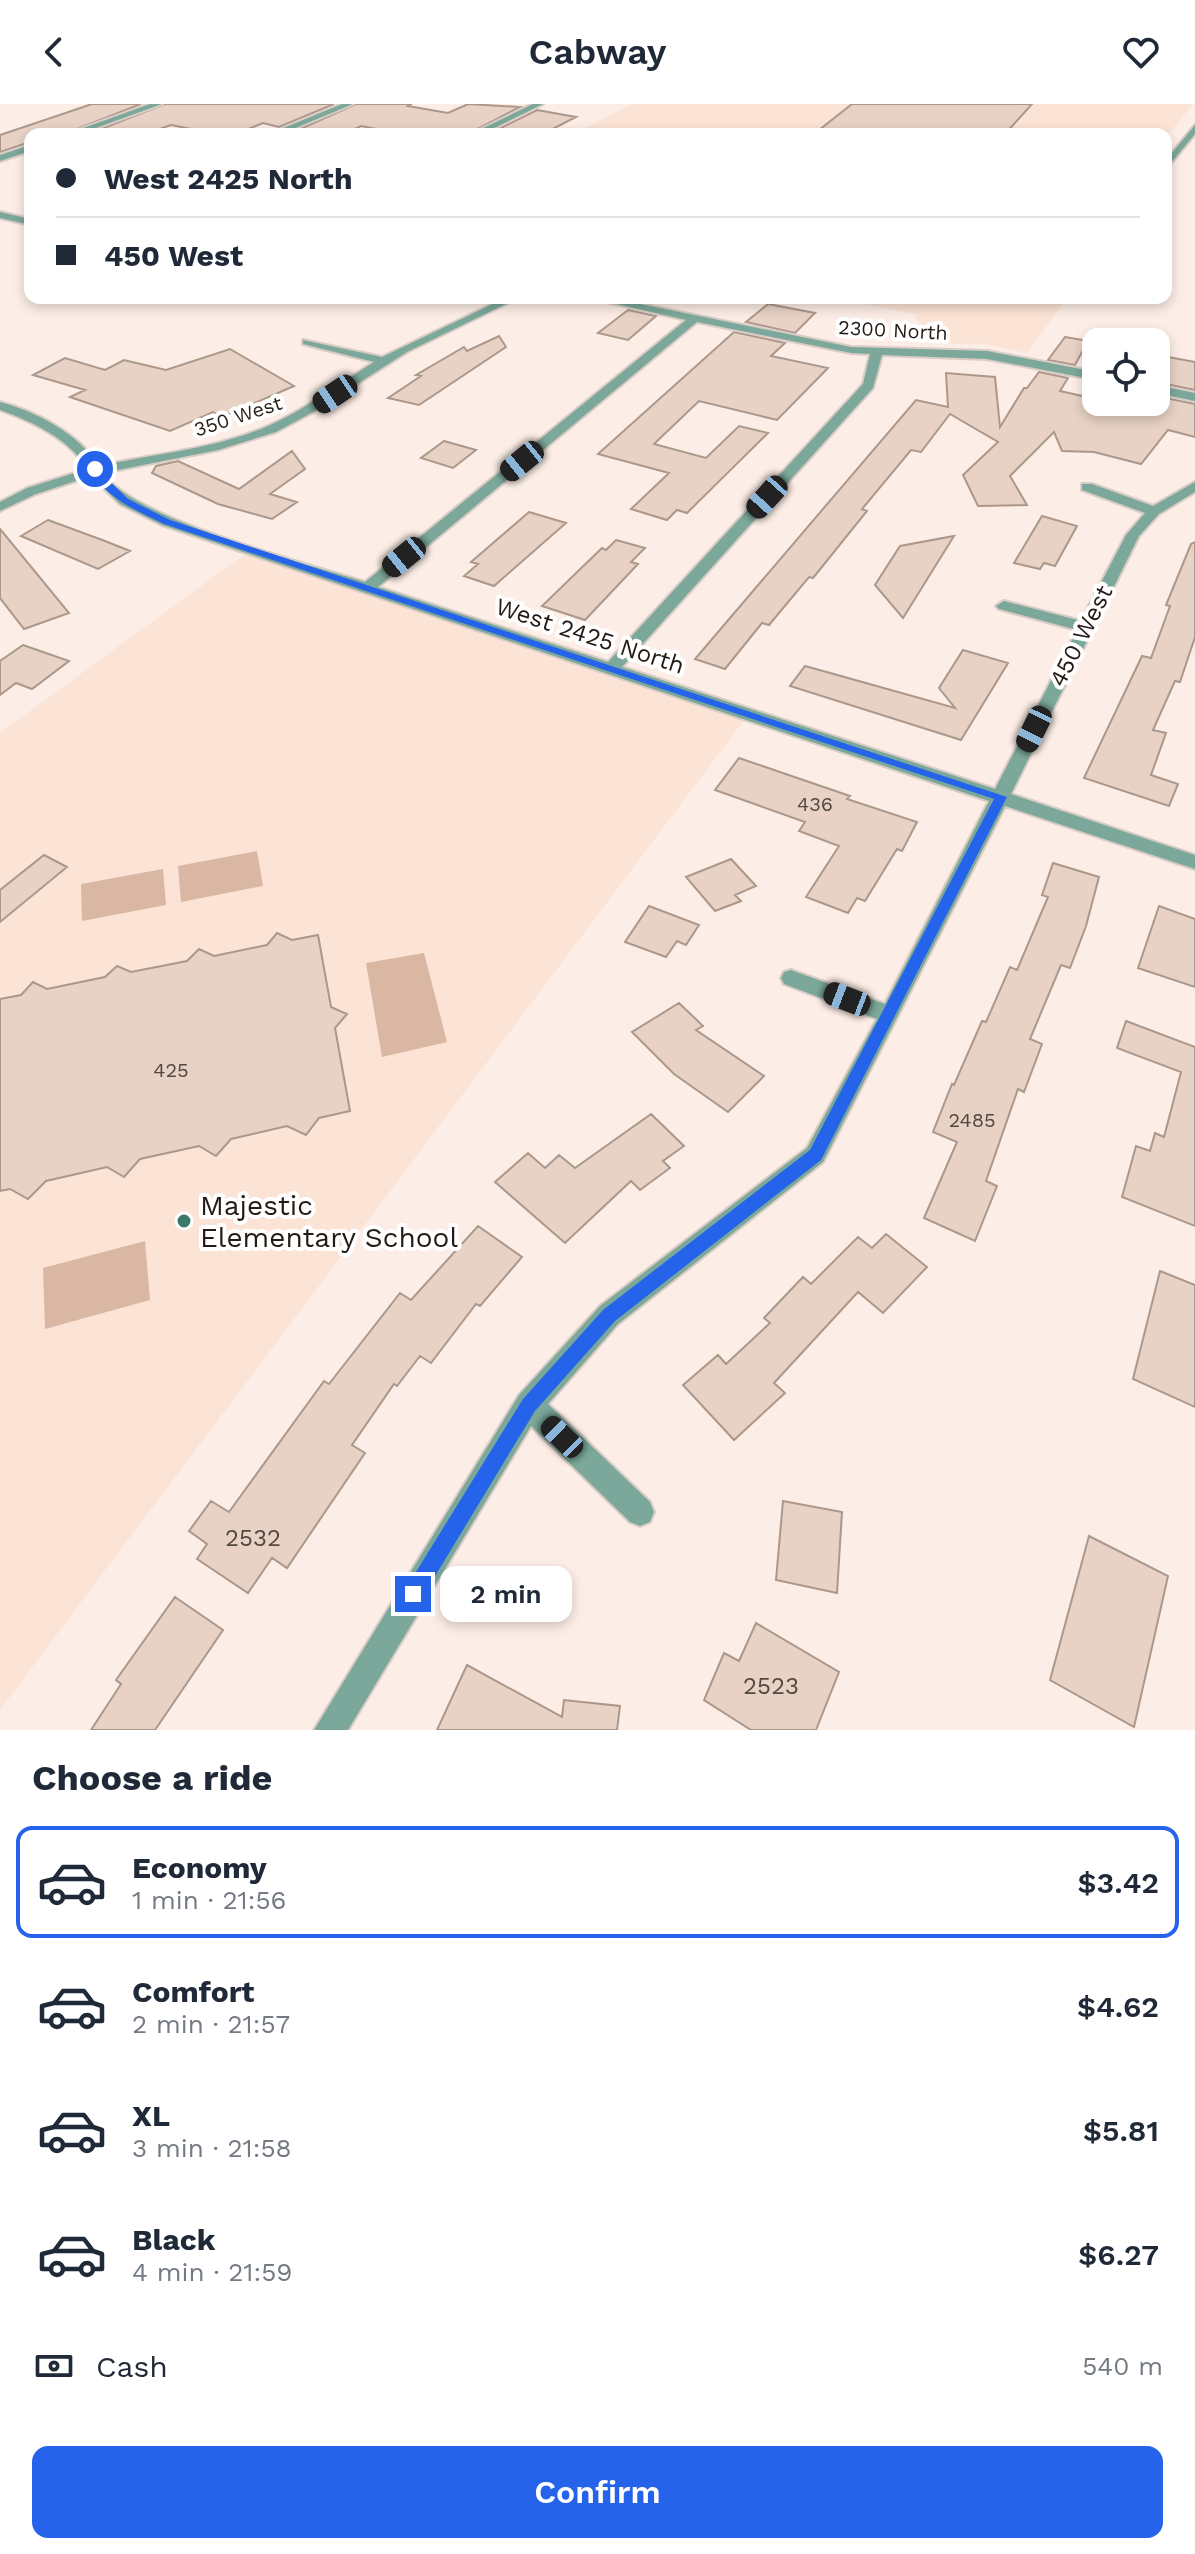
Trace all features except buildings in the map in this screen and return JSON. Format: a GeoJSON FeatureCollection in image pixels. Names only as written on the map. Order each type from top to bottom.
{"type":"FeatureCollection","features":[{"type":"Feature","properties":{"kind":"street"},"geometry":{"type":"LineString","coordinates":[[88,128],[158,104]]}},
{"type":"Feature","properties":{"kind":"street"},"geometry":{"type":"LineString","coordinates":[[288,128],[349,104]]}},
{"type":"Feature","properties":{"kind":"street"},"geometry":{"type":"LineString","coordinates":[[488,128],[539,104]]}},
{"type":"Feature","properties":{"kind":"street"},"geometry":{"type":"LineString","coordinates":[[1172,161],[1181,153],[1195,128]]}},
{"type":"Feature","properties":{"kind":"street"},"geometry":{"type":"LineString","coordinates":[[0,158],[24,150]]}},
{"type":"Feature","properties":{"kind":"street"},"geometry":{"type":"LineString","coordinates":[[0,215],[24,221]]}},
{"type":"Feature","properties":{"kind":"street","name":"350 West"},"geometry":{"type":"LineString","coordinates":[[0,507],[31,491],[95,469],[229,444],[278,427],[311,410],[384,361],[501,304]]}},
{"type":"Feature","properties":{"kind":"street","name":"2300 North"},"geometry":{"type":"LineString","coordinates":[[625,304],[827,346],[876,353],[987,355],[1082,373]]}},
{"type":"Feature","properties":{"kind":"street"},"geometry":{"type":"LineString","coordinates":[[367,588],[695,318]]}},
{"type":"Feature","properties":{"kind":"street"},"geometry":{"type":"LineString","coordinates":[[307,342],[384,361]]}},
{"type":"Feature","properties":{"kind":"street"},"geometry":{"type":"LineString","coordinates":[[612,668],[869,385],[876,353]]}},
{"type":"Feature","properties":{"kind":"street"},"geometry":{"type":"LineString","coordinates":[[1170,392],[1195,397]]}},
{"type":"Feature","properties":{"kind":"street","name":"West 2425 North"},"geometry":{"type":"LineString","coordinates":[[0,406],[38,419],[89,459],[101,481],[143,512],[1195,862]]}},
{"type":"Feature","properties":{"kind":"street","name":"450 West"},"geometry":{"type":"LineString","coordinates":[[330,1730],[529,1405],[609,1315],[815,1155],[890,1015],[1133,535],[1154,511],[1195,486]]}},
{"type":"Feature","properties":{"kind":"street"},"geometry":{"type":"LineString","coordinates":[[1087,487],[1154,511]]}},
{"type":"Feature","properties":{"kind":"street"},"geometry":{"type":"LineString","coordinates":[[1004,606],[1085,627]]}},
{"type":"Feature","properties":{"kind":"street"},"geometry":{"type":"LineString","coordinates":[[791,978],[890,1015]]}},
{"type":"Feature","properties":{"kind":"street"},"geometry":{"type":"LineString","coordinates":[[529,1405],[640,1512]]}},
{"type":"Feature","properties":{"kind":"shaded area"},"geometry":{"type":"Polygon","coordinates":[[[632,104],[1193,104],[1172,130],[1172,128],[586,128],[632,104]]]}},
{"type":"Feature","properties":{"kind":"shaded area"},"geometry":{"type":"Polygon","coordinates":[[[864,304],[1063,304],[1027,353],[986,344],[930,343],[914,314],[864,304]]]}},
{"type":"Feature","properties":{"kind":"shaded area","name":"Majestic Elementary School"},"geometry":{"type":"Polygon","coordinates":[[[249,551],[748,715],[0,1710],[0,733],[249,551]]]}},
{"type":"Feature","properties":{"kind":"shaded area"},"geometry":{"type":"Polygon","coordinates":[[[257,851],[263,886],[181,902],[178,866],[257,851]]]}},
{"type":"Feature","properties":{"kind":"shaded area"},"geometry":{"type":"Polygon","coordinates":[[[163,869],[166,905],[82,921],[81,884],[163,869]]]}},
{"type":"Feature","properties":{"kind":"shaded area"},"geometry":{"type":"Polygon","coordinates":[[[424,953],[447,1042],[382,1057],[366,963],[424,953]]]}},
{"type":"Feature","properties":{"kind":"shaded area"},"geometry":{"type":"Polygon","coordinates":[[[145,1241],[150,1300],[45,1329],[43,1268],[145,1241]]]}},
{"type":"Feature","properties":{"kind":"place","name":"Majestic Elementary School"},"geometry":{"type":"Point","coordinates":[184,1221]}},
{"type":"Feature","properties":{"kind":"route"},"geometry":{"type":"LineString","coordinates":[[95,469],[101,481],[124,501],[167,522],[1001,797],[815,1155],[609,1315],[529,1405],[413,1594]]}}]}
